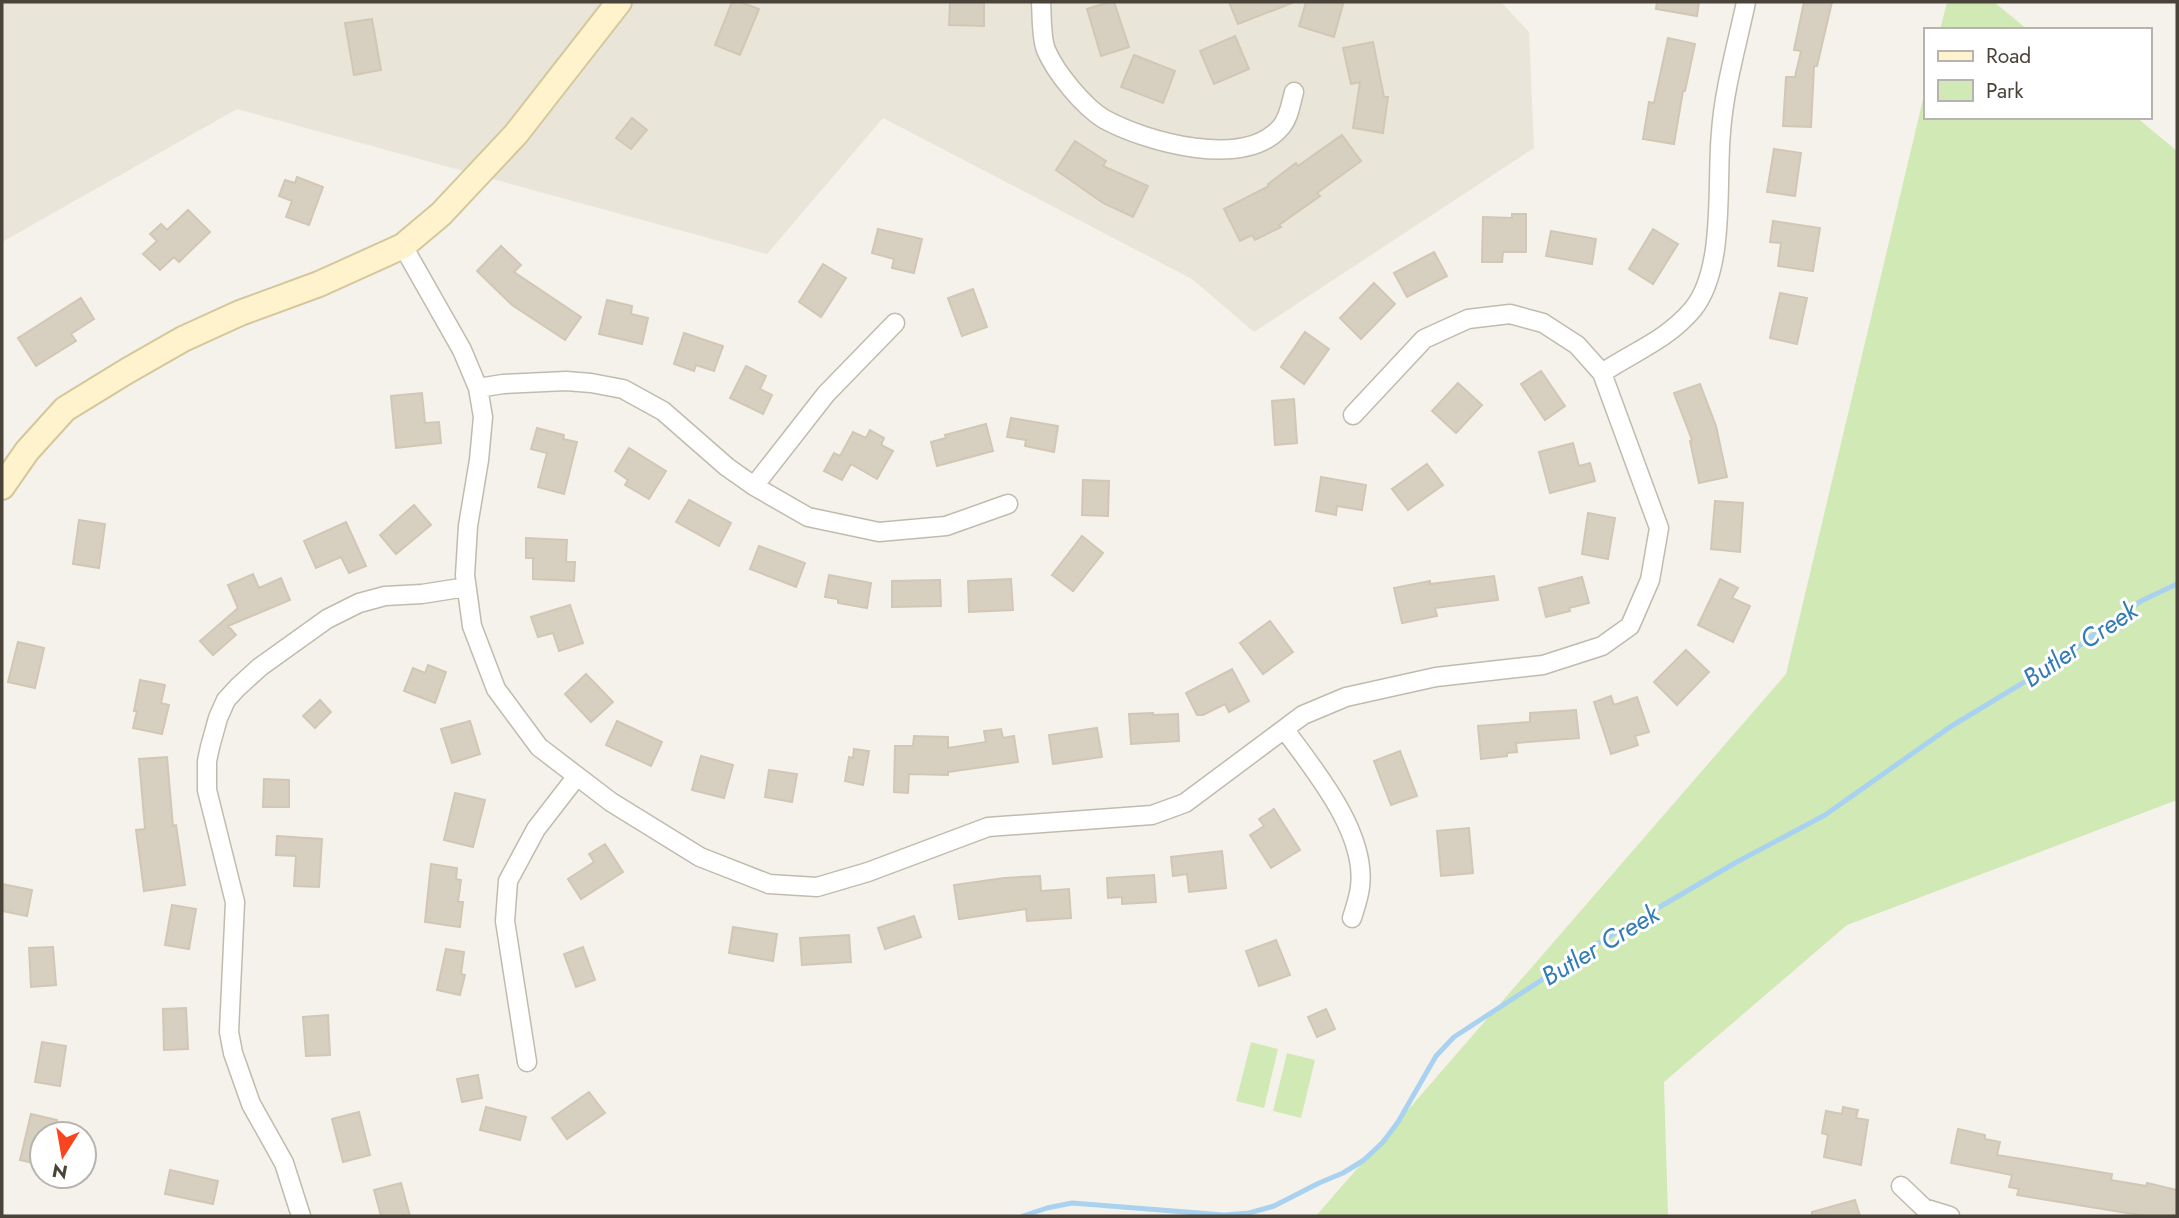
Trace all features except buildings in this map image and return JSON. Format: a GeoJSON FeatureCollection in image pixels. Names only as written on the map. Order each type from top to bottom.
{"type":"FeatureCollection","features":[{"type":"Feature","properties":{"kind":"street"},"geometry":{"type":"LineString","coordinates":[[2,488],[27,451],[65,409],[127,371],[183,339],[240,313],[319,284],[403,246],[441,214],[516,134],[619,2]]}},
{"type":"Feature","properties":{"kind":"street"},"geometry":{"type":"LineString","coordinates":[[1041,2],[1045,48],[1070,88],[1103,118],[1152,140],[1199,149],[1229,149],[1262,142],[1282,127],[1294,92]]}},
{"type":"Feature","properties":{"kind":"street"},"geometry":{"type":"LineString","coordinates":[[1602,373],[1626,357],[1647,348],[1679,323],[1693,308],[1710,278],[1715,245],[1721,130],[1746,2]]}},
{"type":"Feature","properties":{"kind":"street"},"geometry":{"type":"LineString","coordinates":[[403,246],[462,350],[478,388],[482,417],[466,552],[466,587],[472,626],[496,690],[539,747],[611,802],[700,857],[769,884],[817,887],[868,872],[988,827],[1152,815],[1185,803],[1303,715],[1346,697],[1436,677],[1543,665],[1602,646],[1630,626],[1650,580],[1659,528],[1602,373],[1577,345],[1542,323],[1510,314],[1468,319],[1424,339],[1353,415]]}},
{"type":"Feature","properties":{"kind":"street"},"geometry":{"type":"LineString","coordinates":[[754,486],[826,394],[895,323]]}},
{"type":"Feature","properties":{"kind":"street"},"geometry":{"type":"LineString","coordinates":[[478,388],[566,381],[623,389],[663,411],[727,467],[754,486],[808,517],[879,532],[946,526],[1008,504]]}},
{"type":"Feature","properties":{"kind":"street"},"geometry":{"type":"LineString","coordinates":[[301,1216],[284,1163],[251,1104],[233,1054],[229,1032],[235,902],[207,790],[206,761],[209,747],[226,700],[260,667],[327,619],[359,603],[385,596],[466,587]]}},
{"type":"Feature","properties":{"kind":"street"},"geometry":{"type":"LineString","coordinates":[[1285,730],[1328,788],[1358,849],[1361,887],[1352,918]]}},
{"type":"Feature","properties":{"kind":"street"},"geometry":{"type":"LineString","coordinates":[[527,1062],[505,921],[508,881],[536,829],[577,776]]}},
{"type":"Feature","properties":{"kind":"street"},"geometry":{"type":"LineString","coordinates":[[1901,1186],[1924,1208],[1950,1216]]}},
{"type":"Feature","properties":{"kind":"shaded area"},"geometry":{"type":"Polygon","coordinates":[[[2,2],[1501,2],[1529,32],[1534,148],[1254,332],[1192,279],[883,118],[767,254],[237,109],[2,242],[2,2]]]}},
{"type":"Feature","properties":{"kind":"green space"},"geometry":{"type":"Polygon","coordinates":[[[1947,2],[1994,2],[2026,28],[1940,28],[1947,2]]]}},
{"type":"Feature","properties":{"kind":"green space"},"geometry":{"type":"Polygon","coordinates":[[[1924,95],[1924,119],[2138,119],[2177,151],[2177,800],[1847,925],[1664,1082],[1668,1216],[1316,1216],[1786,674],[1924,95]]]}},
{"type":"Feature","properties":{"kind":"green space"},"geometry":{"type":"Polygon","coordinates":[[[1251,1042],[1278,1049],[1264,1108],[1236,1101],[1251,1042]]]}},
{"type":"Feature","properties":{"kind":"green space"},"geometry":{"type":"Polygon","coordinates":[[[1287,1053],[1315,1060],[1301,1118],[1273,1111],[1287,1053]]]}},
{"type":"Feature","properties":{"kind":"waterway","name":"Butler Creek"},"geometry":{"type":"LineString","coordinates":[[1023,1216],[1072,1203],[1224,1215],[1249,1213],[1274,1206],[1343,1173],[1364,1160],[1383,1142],[1398,1122],[1436,1056],[1454,1037],[1603,940],[1735,863],[1825,815],[1950,727],[2059,661],[2141,601],[2177,584]]}}]}
